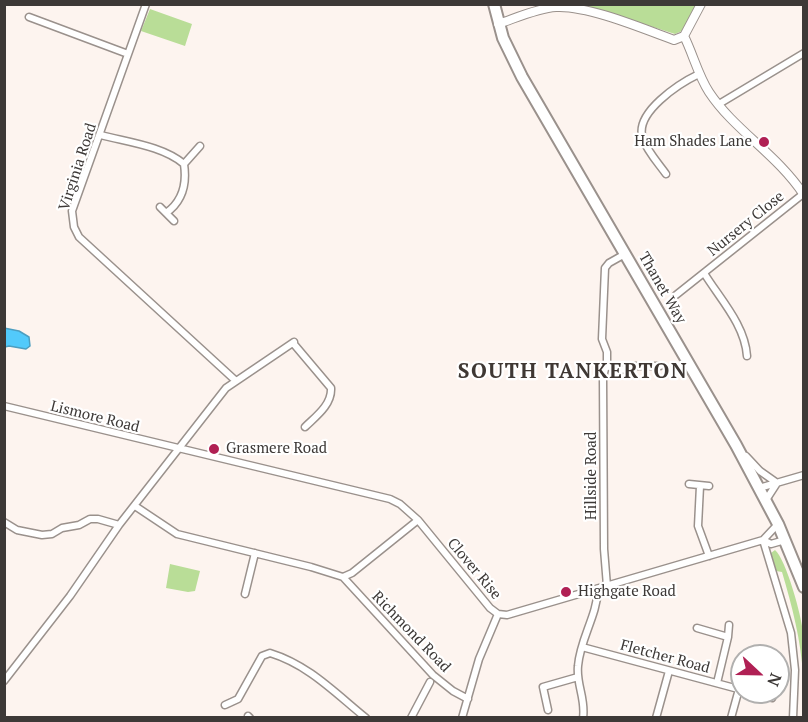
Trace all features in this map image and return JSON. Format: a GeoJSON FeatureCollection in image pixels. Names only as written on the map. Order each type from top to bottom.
{"type":"FeatureCollection","features":[{"type":"Feature","properties":{"kind":"main road","name":"Thanet Way"},"geometry":{"type":"LineString","coordinates":[[494,4],[498,24],[522,77],[736,445],[786,540],[804,587]]}},
{"type":"Feature","properties":{"kind":"street","name":"Virginia Road"},"geometry":{"type":"LineString","coordinates":[[146,4],[72,211],[72,220],[79,237],[236,381]]}},
{"type":"Feature","properties":{"kind":"street"},"geometry":{"type":"LineString","coordinates":[[498,24],[554,7],[568,7],[629,23],[674,40],[684,36],[701,4]]}},
{"type":"Feature","properties":{"kind":"street"},"geometry":{"type":"LineString","coordinates":[[29,17],[128,54]]}},
{"type":"Feature","properties":{"kind":"street"},"geometry":{"type":"LineString","coordinates":[[684,36],[708,90],[719,104],[801,184],[803,195]]}},
{"type":"Feature","properties":{"kind":"street"},"geometry":{"type":"LineString","coordinates":[[719,104],[804,53]]}},
{"type":"Feature","properties":{"kind":"street"},"geometry":{"type":"LineString","coordinates":[[666,174],[644,142],[642,124],[649,112],[683,81],[699,74]]}},
{"type":"Feature","properties":{"kind":"street"},"geometry":{"type":"LineString","coordinates":[[101,135],[165,154],[184,164]]}},
{"type":"Feature","properties":{"kind":"street"},"geometry":{"type":"LineString","coordinates":[[166,213],[183,194],[184,164],[200,146]]}},
{"type":"Feature","properties":{"kind":"street","name":"Nursery Close"},"geometry":{"type":"LineString","coordinates":[[676,295],[803,195]]}},
{"type":"Feature","properties":{"kind":"street"},"geometry":{"type":"LineString","coordinates":[[160,207],[174,221]]}},
{"type":"Feature","properties":{"kind":"street","name":"Hillside Road"},"geometry":{"type":"LineString","coordinates":[[607,586],[604,549],[603,377],[607,352],[602,339],[605,268],[609,263],[625,254]]}},
{"type":"Feature","properties":{"kind":"street","name":"Nursery Close"},"geometry":{"type":"LineString","coordinates":[[704,273],[739,325],[747,356]]}},
{"type":"Feature","properties":{"kind":"street"},"geometry":{"type":"LineString","coordinates":[[4,681],[226,388],[293,342],[331,388],[331,394],[323,409],[304,427]]}},
{"type":"Feature","properties":{"kind":"street"},"geometry":{"type":"LineString","coordinates":[[606,366],[621,370],[635,366],[660,366]]}},
{"type":"Feature","properties":{"kind":"street","name":"Lismore Road"},"geometry":{"type":"LineString","coordinates":[[4,406],[179,450]]}},
{"type":"Feature","properties":{"kind":"street"},"geometry":{"type":"LineString","coordinates":[[736,445],[760,471],[777,483]]}},
{"type":"Feature","properties":{"kind":"street","name":"Clover Rise"},"geometry":{"type":"LineString","coordinates":[[179,450],[390,499],[403,506],[418,520],[490,608],[498,614],[507,615],[764,540],[771,544],[786,540]]}},
{"type":"Feature","properties":{"kind":"street"},"geometry":{"type":"LineString","coordinates":[[759,488],[804,475]]}},
{"type":"Feature","properties":{"kind":"street"},"geometry":{"type":"LineString","coordinates":[[766,500],[777,483]]}},
{"type":"Feature","properties":{"kind":"street"},"geometry":{"type":"LineString","coordinates":[[689,484],[709,486]]}},
{"type":"Feature","properties":{"kind":"street"},"geometry":{"type":"LineString","coordinates":[[700,486],[698,526],[709,556]]}},
{"type":"Feature","properties":{"kind":"street"},"geometry":{"type":"LineString","coordinates":[[135,506],[177,534],[343,577],[352,573],[418,520]]}},
{"type":"Feature","properties":{"kind":"street"},"geometry":{"type":"LineString","coordinates":[[4,522],[17,530],[42,535],[80,525],[90,519],[120,525]]}},
{"type":"Feature","properties":{"kind":"street"},"geometry":{"type":"LineString","coordinates":[[778,524],[764,540],[791,633],[795,670],[793,717]]}},
{"type":"Feature","properties":{"kind":"street"},"geometry":{"type":"LineString","coordinates":[[245,594],[255,553]]}},
{"type":"Feature","properties":{"kind":"street","name":"Richmond Road"},"geometry":{"type":"LineString","coordinates":[[343,577],[434,675],[453,691],[468,699]]}},
{"type":"Feature","properties":{"kind":"street"},"geometry":{"type":"LineString","coordinates":[[583,717],[584,703],[578,677],[578,664],[596,610],[598,589]]}},
{"type":"Feature","properties":{"kind":"street"},"geometry":{"type":"LineString","coordinates":[[462,717],[479,659],[498,614]]}},
{"type":"Feature","properties":{"kind":"street"},"geometry":{"type":"LineString","coordinates":[[717,683],[729,625]]}},
{"type":"Feature","properties":{"kind":"street"},"geometry":{"type":"LineString","coordinates":[[697,628],[728,637]]}},
{"type":"Feature","properties":{"kind":"street","name":"Fletcher Road"},"geometry":{"type":"LineString","coordinates":[[582,647],[730,687]]}},
{"type":"Feature","properties":{"kind":"street"},"geometry":{"type":"LineString","coordinates":[[225,705],[238,699],[262,656],[270,653],[315,674],[366,717]]}},
{"type":"Feature","properties":{"kind":"street"},"geometry":{"type":"LineString","coordinates":[[656,717],[669,671]]}},
{"type":"Feature","properties":{"kind":"street"},"geometry":{"type":"LineString","coordinates":[[548,710],[543,687],[578,677]]}},
{"type":"Feature","properties":{"kind":"street"},"geometry":{"type":"LineString","coordinates":[[411,717],[430,682]]}},
{"type":"Feature","properties":{"kind":"green space"},"geometry":{"type":"Polygon","coordinates":[[[584,5],[697,5],[682,31],[675,34],[584,5]]]}},
{"type":"Feature","properties":{"kind":"green space"},"geometry":{"type":"Polygon","coordinates":[[[150,9],[192,24],[185,46],[141,31],[150,9]]]}},
{"type":"Feature","properties":{"kind":"green space"},"geometry":{"type":"Polygon","coordinates":[[[775,550],[784,565],[800,615],[803,638],[803,675],[798,636],[789,598],[782,572],[776,571],[771,553],[775,550]]]}},
{"type":"Feature","properties":{"kind":"green space"},"geometry":{"type":"Polygon","coordinates":[[[170,564],[200,571],[195,591],[166,588],[170,564]]]}},
{"type":"Feature","properties":{"kind":"water"},"geometry":{"type":"Polygon","coordinates":[[[4,328],[19,331],[29,337],[30,346],[26,349],[5,347],[4,328]]]}},
{"type":"Feature","properties":{"kind":"place","name":"Ham Shades Lane"},"geometry":{"type":"Point","coordinates":[764,142]}},
{"type":"Feature","properties":{"kind":"place","name":"Grasmere Road"},"geometry":{"type":"Point","coordinates":[214,449]}},
{"type":"Feature","properties":{"kind":"place","name":"Highgate Road"},"geometry":{"type":"Point","coordinates":[566,592]}},
{"type":"Feature","properties":{"kind":"district","name":"SOUTH TANKERTON"},"geometry":{"type":"Point","coordinates":[573,372]}}]}
